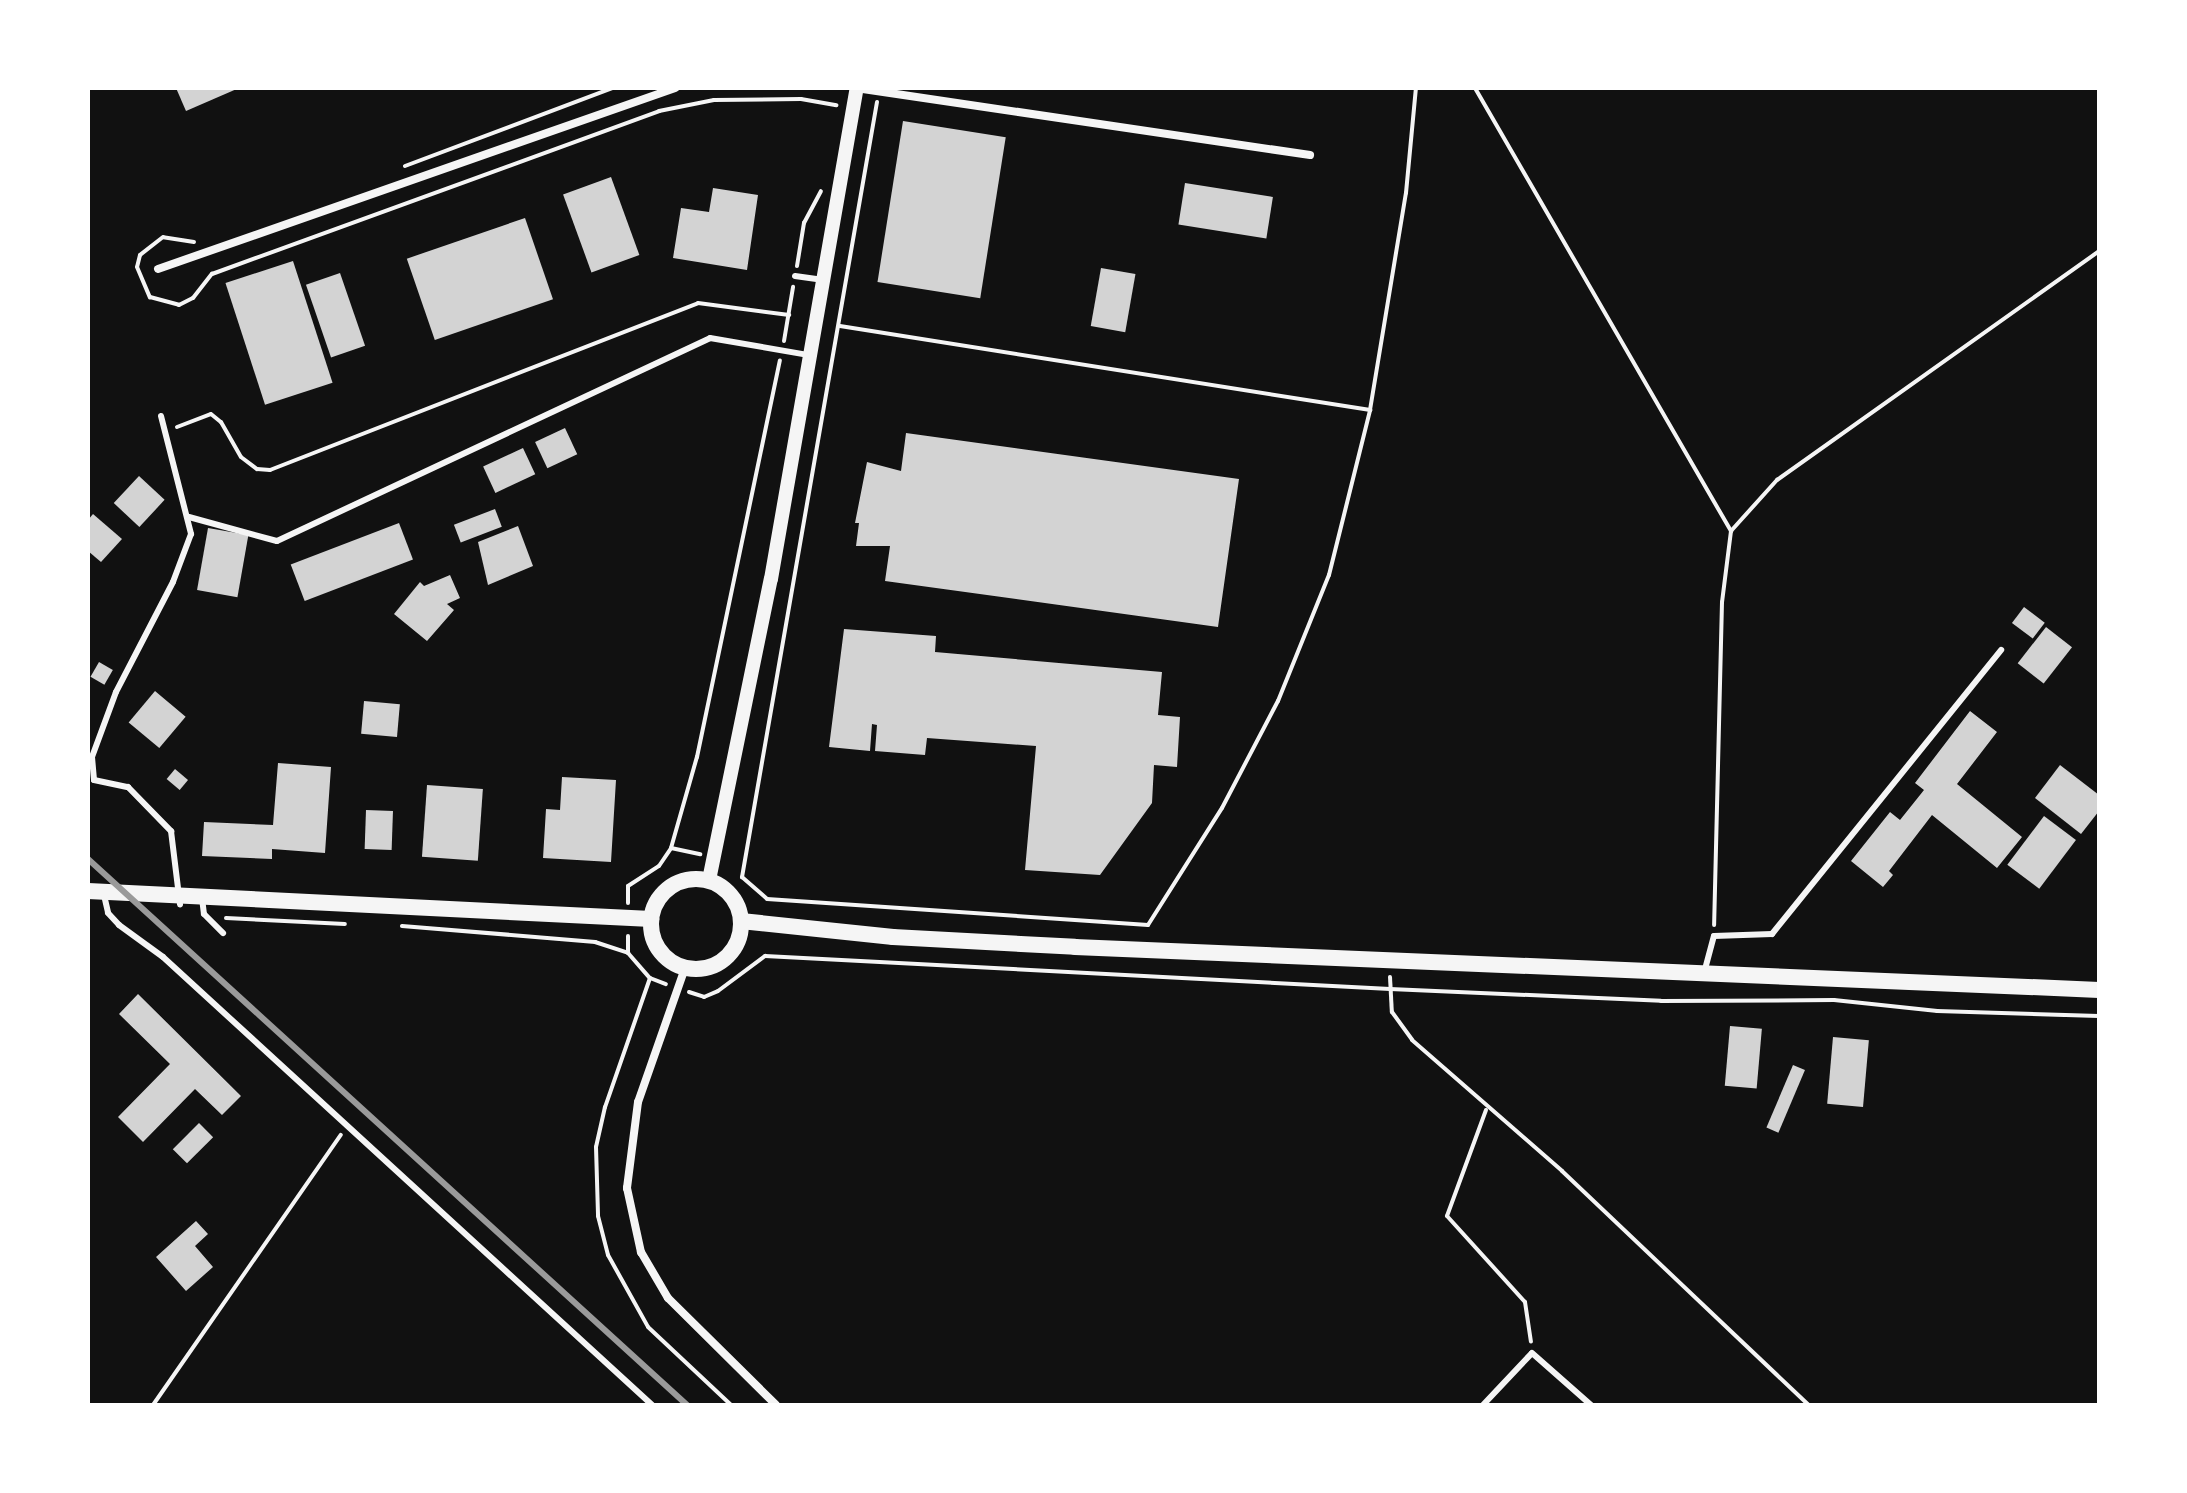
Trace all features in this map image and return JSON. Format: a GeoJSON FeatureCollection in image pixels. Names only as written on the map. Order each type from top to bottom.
{"type":"FeatureCollection","features":[{"type":"Feature","properties":{"kind":"main road"},"geometry":{"type":"LineString","coordinates":[[687,879],[709,880],[732,895],[741,921],[736,944],[720,962],[685,968],[661,953],[651,919],[666,889],[687,879]]}},
{"type":"Feature","properties":{"kind":"main road"},"geometry":{"type":"LineString","coordinates":[[96,891],[180,899],[202,894],[651,919]]}},
{"type":"Feature","properties":{"kind":"main road"},"geometry":{"type":"LineString","coordinates":[[741,921],[893,937],[1703,977],[2099,990]]}},
{"type":"Feature","properties":{"kind":"street"},"geometry":{"type":"LineString","coordinates":[[158,269],[675,88]]}},
{"type":"Feature","properties":{"kind":"street"},"geometry":{"type":"LineString","coordinates":[[709,880],[771,579],[856,88],[1310,155]]}},
{"type":"Feature","properties":{"kind":"street"},"geometry":{"type":"LineString","coordinates":[[685,968],[638,1102],[628,1149],[627,1188],[641,1252],[678,1309],[776,1405]]}},
{"type":"Feature","properties":{"kind":"lane"},"geometry":{"type":"LineString","coordinates":[[795,276],[822,280]]}},
{"type":"Feature","properties":{"kind":"lane"},"geometry":{"type":"LineString","coordinates":[[189,517],[277,541],[710,338],[809,356]]}},
{"type":"Feature","properties":{"kind":"lane"},"geometry":{"type":"LineString","coordinates":[[161,416],[191,534],[173,582],[116,692],[92,757],[94,780],[128,787],[171,831],[180,899]]}},
{"type":"Feature","properties":{"kind":"lane"},"geometry":{"type":"LineString","coordinates":[[1703,977],[1714,936],[1772,934],[2001,650]]}},
{"type":"Feature","properties":{"kind":"lane"},"geometry":{"type":"LineString","coordinates":[[96,891],[119,925],[163,957],[652,1405]]}},
{"type":"Feature","properties":{"kind":"lane"},"geometry":{"type":"LineString","coordinates":[[202,894],[204,914],[223,933]]}},
{"type":"Feature","properties":{"kind":"lane"},"geometry":{"type":"LineString","coordinates":[[1483,1405],[1532,1353],[1591,1405]]}},
{"type":"Feature","properties":{"kind":"path"},"geometry":{"type":"LineString","coordinates":[[879,93],[840,326],[741,863],[742,877],[767,899],[1148,925],[1222,808],[1278,701],[1329,575],[1370,410],[1406,193],[1416,88]]}},
{"type":"Feature","properties":{"kind":"path"},"geometry":{"type":"LineString","coordinates":[[1475,88],[1731,531]]}},
{"type":"Feature","properties":{"kind":"path"},"geometry":{"type":"LineString","coordinates":[[837,120],[840,97]]}},
{"type":"Feature","properties":{"kind":"path"},"geometry":{"type":"LineString","coordinates":[[628,886],[659,866],[675,833],[697,757],[783,349],[804,223],[823,187]]}},
{"type":"Feature","properties":{"kind":"path"},"geometry":{"type":"LineString","coordinates":[[1714,936],[1722,602],[1731,531],[1777,480],[2099,251]]}},
{"type":"Feature","properties":{"kind":"path"},"geometry":{"type":"LineString","coordinates":[[167,431],[211,414],[221,422],[241,457],[257,469],[270,470],[698,303],[789,315]]}},
{"type":"Feature","properties":{"kind":"path"},"geometry":{"type":"LineString","coordinates":[[840,326],[1370,410]]}},
{"type":"Feature","properties":{"kind":"path"},"geometry":{"type":"LineString","coordinates":[[204,914],[351,924]]}},
{"type":"Feature","properties":{"kind":"path"},"geometry":{"type":"LineString","coordinates":[[394,926],[595,942],[628,953],[650,978],[704,997],[765,956],[1390,989],[1661,1001],[1819,999],[1937,1011],[2099,1016]]}},
{"type":"Feature","properties":{"kind":"path"},"geometry":{"type":"LineString","coordinates":[[1389,961],[1392,1012],[1402,1028],[1486,1110],[1562,1171],[1809,1405]]}},
{"type":"Feature","properties":{"kind":"path"},"geometry":{"type":"LineString","coordinates":[[1486,1110],[1447,1216],[1525,1302],[1532,1353]]}},
{"type":"Feature","properties":{"kind":"path"},"geometry":{"type":"LineString","coordinates":[[153,1405],[309,1176],[349,1126]]}},
{"type":"Feature","properties":{"kind":"building"},"geometry":{"type":"Polygon","coordinates":[[[176,88],[239,88],[186,111],[176,88]]]}},
{"type":"Feature","properties":{"kind":"building"},"geometry":{"type":"Polygon","coordinates":[[[903,121],[1006,137],[980,298],[878,282],[903,121]]]}},
{"type":"Feature","properties":{"kind":"building"},"geometry":{"type":"Polygon","coordinates":[[[611,177],[639,255],[591,272],[563,194],[611,177]]]}},
{"type":"Feature","properties":{"kind":"building"},"geometry":{"type":"Polygon","coordinates":[[[1185,183],[1273,197],[1266,238],[1178,224],[1185,183]]]}},
{"type":"Feature","properties":{"kind":"building"},"geometry":{"type":"Polygon","coordinates":[[[713,188],[758,195],[747,270],[673,258],[681,208],[709,212],[713,188]]]}},
{"type":"Feature","properties":{"kind":"building"},"geometry":{"type":"Polygon","coordinates":[[[525,218],[553,299],[435,340],[407,259],[525,218]]]}},
{"type":"Feature","properties":{"kind":"building"},"geometry":{"type":"Polygon","coordinates":[[[293,261],[333,383],[265,405],[225,283],[293,261]]]}},
{"type":"Feature","properties":{"kind":"building"},"geometry":{"type":"Polygon","coordinates":[[[1101,268],[1135,274],[1125,332],[1091,326],[1101,268]]]}},
{"type":"Feature","properties":{"kind":"building"},"geometry":{"type":"Polygon","coordinates":[[[340,273],[365,346],[331,358],[306,285],[340,273]]]}},
{"type":"Feature","properties":{"kind":"building"},"geometry":{"type":"Polygon","coordinates":[[[565,428],[577,454],[547,468],[535,442],[565,428]]]}},
{"type":"Feature","properties":{"kind":"building"},"geometry":{"type":"Polygon","coordinates":[[[906,433],[1239,479],[1218,627],[885,581],[890,546],[856,546],[859,523],[855,523],[867,462],[901,471],[906,433]]]}},
{"type":"Feature","properties":{"kind":"building"},"geometry":{"type":"Polygon","coordinates":[[[523,448],[535,474],[495,493],[483,467],[523,448]]]}},
{"type":"Feature","properties":{"kind":"building"},"geometry":{"type":"Polygon","coordinates":[[[139,476],[165,500],[139,527],[114,503],[139,476]]]}},
{"type":"Feature","properties":{"kind":"building"},"geometry":{"type":"Polygon","coordinates":[[[495,509],[502,527],[461,543],[454,525],[495,509]]]}},
{"type":"Feature","properties":{"kind":"building"},"geometry":{"type":"Polygon","coordinates":[[[93,514],[122,539],[101,562],[88,551],[88,520],[93,514]]]}},
{"type":"Feature","properties":{"kind":"building"},"geometry":{"type":"Polygon","coordinates":[[[399,523],[413,559],[305,601],[291,565],[399,523]]]}},
{"type":"Feature","properties":{"kind":"building"},"geometry":{"type":"Polygon","coordinates":[[[518,526],[533,566],[488,585],[478,542],[518,526]]]}},
{"type":"Feature","properties":{"kind":"building"},"geometry":{"type":"Polygon","coordinates":[[[208,528],[248,535],[237,597],[197,590],[208,528]]]}},
{"type":"Feature","properties":{"kind":"building"},"geometry":{"type":"Polygon","coordinates":[[[450,575],[460,598],[447,604],[454,610],[427,641],[394,614],[420,582],[424,586],[450,575]]]}},
{"type":"Feature","properties":{"kind":"building"},"geometry":{"type":"Polygon","coordinates":[[[2024,607],[2045,623],[2033,639],[2012,623],[2024,607]]]}},
{"type":"Feature","properties":{"kind":"building"},"geometry":{"type":"Polygon","coordinates":[[[2046,627],[2072,647],[2044,684],[2018,663],[2046,627]]]}},
{"type":"Feature","properties":{"kind":"building"},"geometry":{"type":"Polygon","coordinates":[[[844,629],[936,636],[935,652],[1162,672],[1158,715],[1180,717],[1177,767],[1154,765],[1152,803],[1100,875],[1025,870],[1036,746],[927,738],[925,755],[875,751],[877,725],[872,724],[870,751],[829,747],[844,629]]]}},
{"type":"Feature","properties":{"kind":"building"},"geometry":{"type":"Polygon","coordinates":[[[99,662],[113,670],[104,685],[90,677],[99,662]]]}},
{"type":"Feature","properties":{"kind":"building"},"geometry":{"type":"Polygon","coordinates":[[[155,691],[186,717],[159,748],[129,722],[155,691]]]}},
{"type":"Feature","properties":{"kind":"building"},"geometry":{"type":"Polygon","coordinates":[[[364,701],[400,704],[397,737],[361,734],[364,701]]]}},
{"type":"Feature","properties":{"kind":"building"},"geometry":{"type":"Polygon","coordinates":[[[1970,711],[1997,732],[1957,784],[2022,837],[1997,868],[1932,815],[1889,871],[1893,875],[1883,887],[1851,861],[1890,812],[1900,820],[1924,790],[1915,783],[1970,711]]]}},
{"type":"Feature","properties":{"kind":"building"},"geometry":{"type":"Polygon","coordinates":[[[278,763],[331,767],[325,853],[272,849],[272,859],[202,856],[204,822],[273,825],[278,763]]]}},
{"type":"Feature","properties":{"kind":"building"},"geometry":{"type":"Polygon","coordinates":[[[2060,765],[2099,795],[2099,811],[2081,834],[2035,798],[2060,765]]]}},
{"type":"Feature","properties":{"kind":"building"},"geometry":{"type":"Polygon","coordinates":[[[175,769],[188,780],[180,790],[167,779],[175,769]]]}},
{"type":"Feature","properties":{"kind":"building"},"geometry":{"type":"Polygon","coordinates":[[[562,777],[616,780],[611,862],[543,858],[546,809],[560,810],[562,777]]]}},
{"type":"Feature","properties":{"kind":"building"},"geometry":{"type":"Polygon","coordinates":[[[427,785],[483,789],[478,861],[422,857],[427,785]]]}},
{"type":"Feature","properties":{"kind":"building"},"geometry":{"type":"Polygon","coordinates":[[[366,810],[393,811],[392,850],[365,849],[366,810]]]}},
{"type":"Feature","properties":{"kind":"building"},"geometry":{"type":"Polygon","coordinates":[[[2044,816],[2076,840],[2039,889],[2007,865],[2044,816]]]}},
{"type":"Feature","properties":{"kind":"building"},"geometry":{"type":"Polygon","coordinates":[[[138,994],[241,1096],[222,1115],[195,1089],[143,1142],[118,1117],[170,1064],[119,1014],[138,994]]]}},
{"type":"Feature","properties":{"kind":"building"},"geometry":{"type":"Polygon","coordinates":[[[1730,1026],[1762,1029],[1757,1089],[1725,1086],[1730,1026]]]}},
{"type":"Feature","properties":{"kind":"building"},"geometry":{"type":"Polygon","coordinates":[[[1833,1037],[1869,1040],[1863,1107],[1827,1104],[1833,1037]]]}},
{"type":"Feature","properties":{"kind":"building"},"geometry":{"type":"Polygon","coordinates":[[[1793,1065],[1805,1070],[1778,1133],[1766,1128],[1793,1065]]]}},
{"type":"Feature","properties":{"kind":"building"},"geometry":{"type":"Polygon","coordinates":[[[199,1123],[213,1137],[187,1163],[173,1149],[199,1123]]]}},
{"type":"Feature","properties":{"kind":"building"},"geometry":{"type":"Polygon","coordinates":[[[196,1221],[208,1234],[195,1246],[213,1267],[186,1291],[156,1257],[196,1221]]]}},
{"type":"Feature","properties":{"kind":"railway"},"geometry":{"type":"LineString","coordinates":[[88,859],[687,1405]]}}]}
